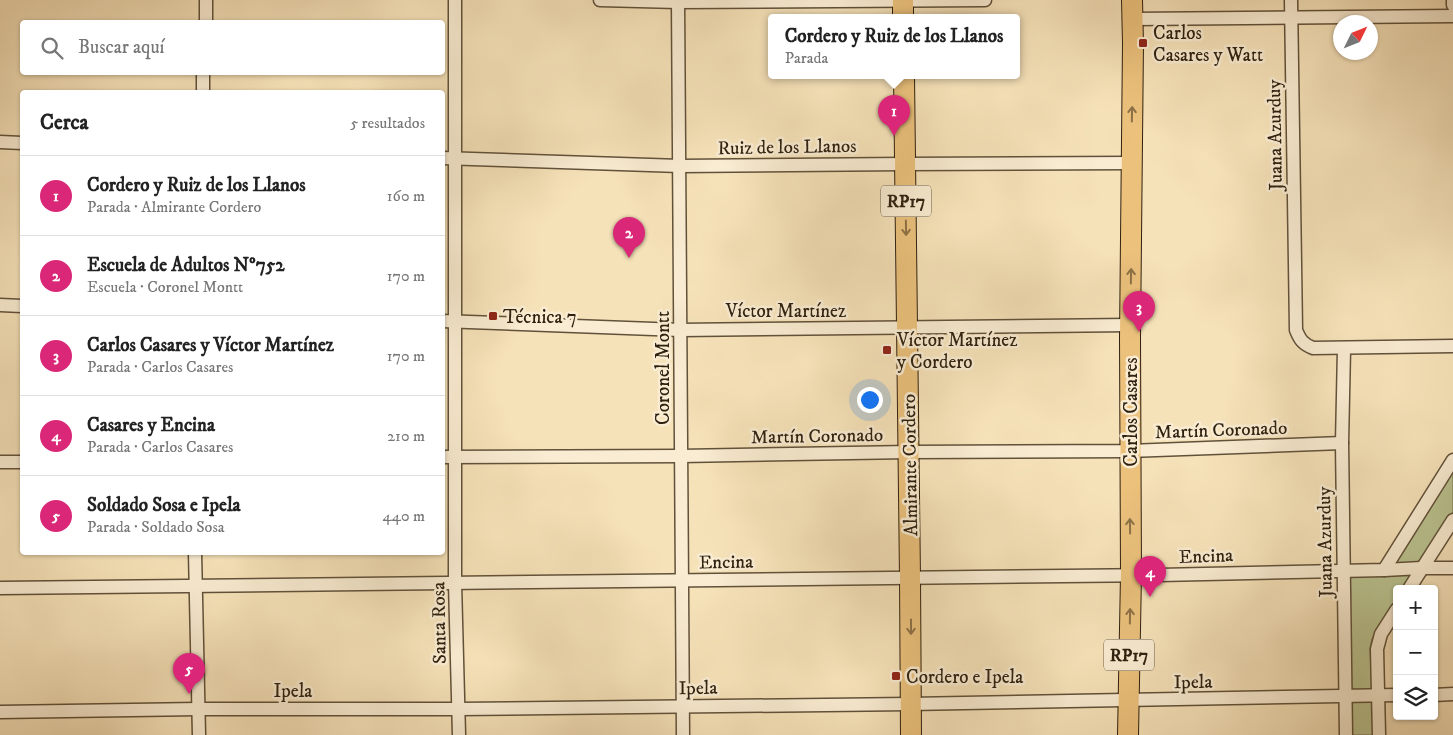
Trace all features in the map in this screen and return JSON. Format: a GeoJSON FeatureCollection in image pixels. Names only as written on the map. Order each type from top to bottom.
{"type":"FeatureCollection","features":[{"type":"Feature","properties":{"kind":"main road","name":"Carlos Casares"},"geometry":{"type":"LineString","coordinates":[[1128,735],[1132,10]]}},
{"type":"Feature","properties":{"kind":"main road","name":"Almirante Cordero"},"geometry":{"type":"LineString","coordinates":[[904,79],[911,735]]}},
{"type":"Feature","properties":{"kind":"street"},"geometry":{"type":"LineString","coordinates":[[206,0],[206,20]]}},
{"type":"Feature","properties":{"kind":"street","name":"Santa Rosa"},"geometry":{"type":"LineString","coordinates":[[455,0],[449,158],[449,457],[456,583],[459,735]]}},
{"type":"Feature","properties":{"kind":"street"},"geometry":{"type":"LineString","coordinates":[[600,0],[903,6],[985,0]]}},
{"type":"Feature","properties":{"kind":"street","name":"Juana Azurduy"},"geometry":{"type":"LineString","coordinates":[[1291,0],[1296,330],[1300,340],[1306,346],[1344,349],[1342,443],[1346,735]]}},
{"type":"Feature","properties":{"kind":"street"},"geometry":{"type":"LineString","coordinates":[[1453,0],[1453,5]]}},
{"type":"Feature","properties":{"kind":"street","name":"Coronel Montt"},"geometry":{"type":"LineString","coordinates":[[678,1],[683,735]]}},
{"type":"Feature","properties":{"kind":"street"},"geometry":{"type":"LineString","coordinates":[[1132,10],[1291,18],[1453,16]]}},
{"type":"Feature","properties":{"kind":"street"},"geometry":{"type":"LineString","coordinates":[[202,90],[203,75]]}},
{"type":"Feature","properties":{"kind":"street"},"geometry":{"type":"LineString","coordinates":[[0,142],[20,143]]}},
{"type":"Feature","properties":{"kind":"street","name":"Ruiz de los Llanos"},"geometry":{"type":"LineString","coordinates":[[449,158],[680,166],[1132,163]]}},
{"type":"Feature","properties":{"kind":"street"},"geometry":{"type":"LineString","coordinates":[[0,305],[20,306]]}},
{"type":"Feature","properties":{"kind":"street","name":"Víctor Martínez"},"geometry":{"type":"LineString","coordinates":[[449,321],[680,330],[1130,325]]}},
{"type":"Feature","properties":{"kind":"street"},"geometry":{"type":"LineString","coordinates":[[1344,349],[1453,346]]}},
{"type":"Feature","properties":{"kind":"street","name":"Martín Coronado"},"geometry":{"type":"LineString","coordinates":[[449,457],[1130,451],[1342,443]]}},
{"type":"Feature","properties":{"kind":"street"},"geometry":{"type":"LineString","coordinates":[[1384,570],[1453,460]]}},
{"type":"Feature","properties":{"kind":"street"},"geometry":{"type":"LineString","coordinates":[[0,462],[20,462]]}},
{"type":"Feature","properties":{"kind":"street"},"geometry":{"type":"LineString","coordinates":[[1411,585],[1453,520]]}},
{"type":"Feature","properties":{"kind":"street"},"geometry":{"type":"LineString","coordinates":[[195,555],[199,735]]}},
{"type":"Feature","properties":{"kind":"street","name":"Encina"},"geometry":{"type":"LineString","coordinates":[[0,588],[1130,575],[1453,568]]}},
{"type":"Feature","properties":{"kind":"street"},"geometry":{"type":"LineString","coordinates":[[1379,735],[1377,649],[1378,641],[1393,614]]}},
{"type":"Feature","properties":{"kind":"street"},"geometry":{"type":"LineString","coordinates":[[1438,695],[1453,694]]}},
{"type":"Feature","properties":{"kind":"street","name":"Ipela"},"geometry":{"type":"LineString","coordinates":[[0,712],[910,704],[1393,695]]}},
{"type":"Feature","properties":{"kind":"green space"},"geometry":{"type":"Polygon","coordinates":[[[1453,465],[1453,512],[1407,585],[1393,585],[1393,605],[1372,639],[1370,648],[1374,735],[1351,735],[1346,574],[1384,570],[1453,465]]]}},
{"type":"Feature","properties":{"kind":"place","name":"Carlos Casares y Watt"},"geometry":{"type":"Point","coordinates":[1143,43]}},
{"type":"Feature","properties":{"kind":"place","name":"Cordero y Ruiz de los Llanos"},"geometry":{"type":"Point","coordinates":[894,136]}},
{"type":"Feature","properties":{"kind":"place","name":"Escuela de Adultos Nº752"},"geometry":{"type":"Point","coordinates":[629,258]}},
{"type":"Feature","properties":{"kind":"place","name":"Técnica 7"},"geometry":{"type":"Point","coordinates":[493,316]}},
{"type":"Feature","properties":{"kind":"place","name":"Carlos Casares y Víctor Martínez"},"geometry":{"type":"Point","coordinates":[1139,332]}},
{"type":"Feature","properties":{"kind":"place","name":"Víctor Martínez y Cordero"},"geometry":{"type":"Point","coordinates":[887,350]}},
{"type":"Feature","properties":{"kind":"place","name":"Casares y Encina"},"geometry":{"type":"Point","coordinates":[1150,597]}},
{"type":"Feature","properties":{"kind":"place","name":"Cordero e Ipela"},"geometry":{"type":"Point","coordinates":[896,676]}},
{"type":"Feature","properties":{"kind":"place","name":"Soldado Sosa e Ipela"},"geometry":{"type":"Point","coordinates":[189,694]}}]}
